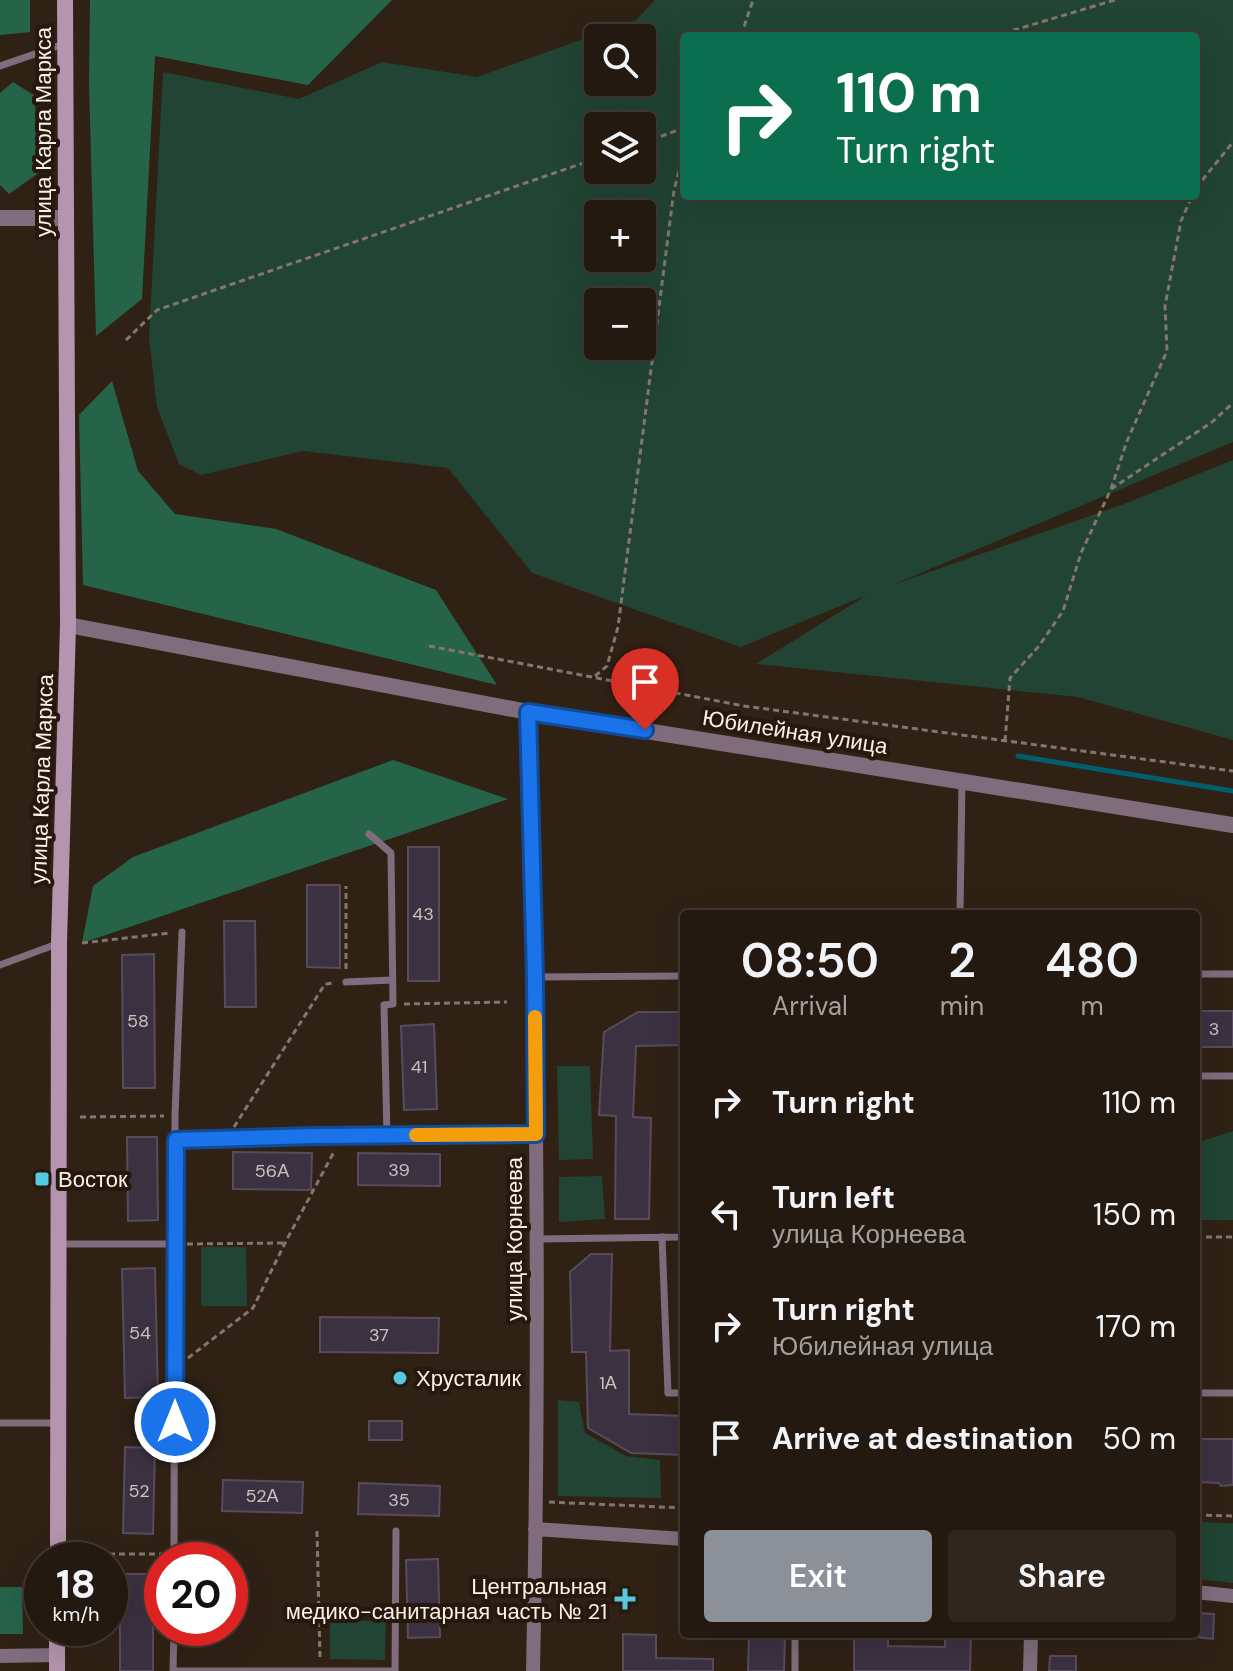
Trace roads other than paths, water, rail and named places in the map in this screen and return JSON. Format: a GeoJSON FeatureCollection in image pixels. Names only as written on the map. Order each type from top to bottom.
{"type":"FeatureCollection","features":[{"type":"Feature","properties":{"kind":"main road","name":"улица Карла Маркса"},"geometry":{"type":"LineString","coordinates":[[58,1542],[59,943],[68,625],[65,0]]}},
{"type":"Feature","properties":{"kind":"street"},"geometry":{"type":"LineString","coordinates":[[0,218],[66,218]]}},
{"type":"Feature","properties":{"kind":"street","name":"Юбилейная улица"},"geometry":{"type":"LineString","coordinates":[[68,625],[528,712],[1233,825]]}},
{"type":"Feature","properties":{"kind":"street","name":"улица Корнеева"},"geometry":{"type":"LineString","coordinates":[[528,712],[536,1134],[533,1671]]}},
{"type":"Feature","properties":{"kind":"street"},"geometry":{"type":"LineString","coordinates":[[535,1529],[680,1539]]}},
{"type":"Feature","properties":{"kind":"street"},"geometry":{"type":"LineString","coordinates":[[1200,1592],[1233,1596]]}},
{"type":"Feature","properties":{"kind":"street"},"geometry":{"type":"LineString","coordinates":[[1030,1671],[1031,1638]]}},
{"type":"Feature","properties":{"kind":"street"},"geometry":{"type":"LineString","coordinates":[[0,1656],[57,1663]]}},
{"type":"Feature","properties":{"kind":"lane"},"geometry":{"type":"LineString","coordinates":[[0,66],[64,44]]}},
{"type":"Feature","properties":{"kind":"lane"},"geometry":{"type":"LineString","coordinates":[[960,910],[962,782]]}},
{"type":"Feature","properties":{"kind":"lane"},"geometry":{"type":"LineString","coordinates":[[369,834],[391,853],[393,1004],[384,1005],[387,1135]]}},
{"type":"Feature","properties":{"kind":"lane"},"geometry":{"type":"LineString","coordinates":[[174,1542],[175,1116],[182,932]]}},
{"type":"Feature","properties":{"kind":"lane"},"geometry":{"type":"LineString","coordinates":[[0,965],[59,943]]}},
{"type":"Feature","properties":{"kind":"lane"},"geometry":{"type":"LineString","coordinates":[[1200,974],[1233,974]]}},
{"type":"Feature","properties":{"kind":"lane"},"geometry":{"type":"LineString","coordinates":[[535,977],[680,976]]}},
{"type":"Feature","properties":{"kind":"lane"},"geometry":{"type":"LineString","coordinates":[[346,982],[392,980]]}},
{"type":"Feature","properties":{"kind":"lane"},"geometry":{"type":"LineString","coordinates":[[1200,1076],[1233,1076]]}},
{"type":"Feature","properties":{"kind":"lane"},"geometry":{"type":"LineString","coordinates":[[176,1140],[536,1134]]}},
{"type":"Feature","properties":{"kind":"lane"},"geometry":{"type":"LineString","coordinates":[[662,1237],[668,1393],[680,1393]]}},
{"type":"Feature","properties":{"kind":"lane"},"geometry":{"type":"LineString","coordinates":[[536,1239],[680,1237]]}},
{"type":"Feature","properties":{"kind":"lane"},"geometry":{"type":"LineString","coordinates":[[57,1244],[175,1244]]}},
{"type":"Feature","properties":{"kind":"lane"},"geometry":{"type":"LineString","coordinates":[[1200,1393],[1233,1393]]}},
{"type":"Feature","properties":{"kind":"lane"},"geometry":{"type":"LineString","coordinates":[[0,1423],[59,1422]]}},
{"type":"Feature","properties":{"kind":"lane"},"geometry":{"type":"LineString","coordinates":[[174,1646],[173,1671],[395,1671],[396,1531]]}},
{"type":"Feature","properties":{"kind":"lane"},"geometry":{"type":"LineString","coordinates":[[795,1638],[795,1671]]}},
{"type":"Feature","properties":{"kind":"waterway"},"geometry":{"type":"LineString","coordinates":[[1018,756],[1233,791]]}},
{"type":"Feature","properties":{"kind":"place","name":"Восток"},"geometry":{"type":"Point","coordinates":[42,1179]}},
{"type":"Feature","properties":{"kind":"place","name":"Хрусталик"},"geometry":{"type":"Point","coordinates":[400,1378]}},
{"type":"Feature","properties":{"kind":"place","name":"Центральная медико-санитарная часть № 21"},"geometry":{"type":"Point","coordinates":[625,1599]}}]}
